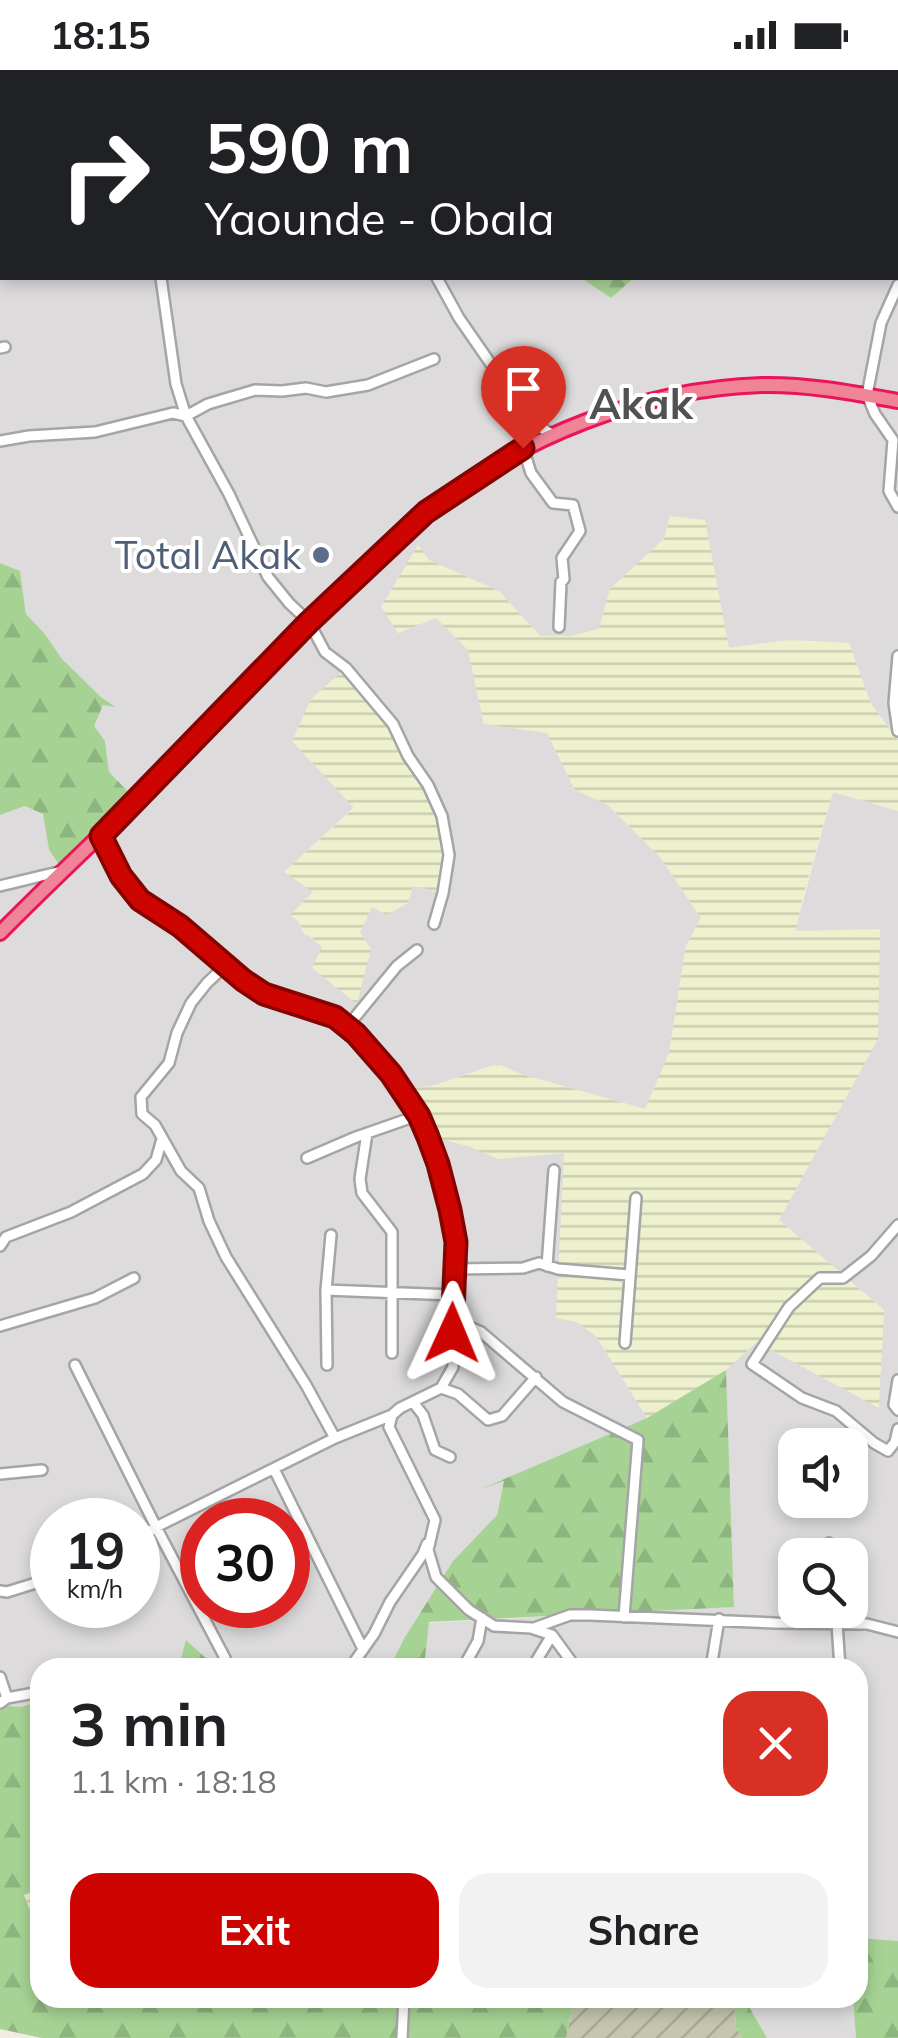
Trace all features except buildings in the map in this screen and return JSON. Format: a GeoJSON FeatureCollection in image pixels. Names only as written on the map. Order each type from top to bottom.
{"type":"FeatureCollection","features":[{"type":"Feature","properties":{"kind":"highway"},"geometry":{"type":"LineString","coordinates":[[0,934],[309,622],[426,512],[523,448],[594,418],[673,394],[764,385],[898,401]]}},
{"type":"Feature","properties":{"kind":"street"},"geometry":{"type":"LineString","coordinates":[[161,280],[176,384],[186,416],[268,577],[309,622],[325,652],[346,668],[392,724],[442,816],[449,855],[434,924]]}},
{"type":"Feature","properties":{"kind":"street"},"geometry":{"type":"LineString","coordinates":[[438,280],[459,318],[532,422],[552,434]]}},
{"type":"Feature","properties":{"kind":"street"},"geometry":{"type":"LineString","coordinates":[[898,285],[881,323],[867,395],[893,440],[890,490],[898,508]]}},
{"type":"Feature","properties":{"kind":"street"},"geometry":{"type":"LineString","coordinates":[[0,441],[95,432],[173,413],[186,416],[208,404],[255,390],[306,388],[326,392],[368,385],[434,358]]}},
{"type":"Feature","properties":{"kind":"street"},"geometry":{"type":"LineString","coordinates":[[523,448],[531,473],[552,503],[573,505],[580,531],[562,558],[559,627]]}},
{"type":"Feature","properties":{"kind":"street"},"geometry":{"type":"LineString","coordinates":[[898,656],[894,703],[898,731]]}},
{"type":"Feature","properties":{"kind":"street"},"geometry":{"type":"LineString","coordinates":[[101,836],[121,876],[140,900],[180,926],[264,994],[335,1017],[391,1074],[419,1116],[438,1164],[456,1242],[454,1367],[441,1388],[160,1525]]}},
{"type":"Feature","properties":{"kind":"street"},"geometry":{"type":"LineString","coordinates":[[0,886],[61,871]]}},
{"type":"Feature","properties":{"kind":"street"},"geometry":{"type":"LineString","coordinates":[[347,1027],[397,966],[417,950]]}},
{"type":"Feature","properties":{"kind":"street"},"geometry":{"type":"LineString","coordinates":[[225,966],[191,1003],[177,1033],[170,1063],[141,1097],[142,1114],[154,1125],[181,1171],[199,1188],[208,1221],[226,1257],[306,1385],[334,1438]]}},
{"type":"Feature","properties":{"kind":"street"},"geometry":{"type":"LineString","coordinates":[[307,1158],[419,1116]]}},
{"type":"Feature","properties":{"kind":"street"},"geometry":{"type":"LineString","coordinates":[[367,1133],[360,1179],[362,1194],[392,1232],[392,1353]]}},
{"type":"Feature","properties":{"kind":"street"},"geometry":{"type":"LineString","coordinates":[[0,1246],[6,1237],[71,1212],[143,1174],[156,1160],[162,1139]]}},
{"type":"Feature","properties":{"kind":"street"},"geometry":{"type":"LineString","coordinates":[[547,1266],[554,1170]]}},
{"type":"Feature","properties":{"kind":"street"},"geometry":{"type":"LineString","coordinates":[[625,1344],[636,1198]]}},
{"type":"Feature","properties":{"kind":"street"},"geometry":{"type":"LineString","coordinates":[[898,1225],[871,1256],[842,1278],[820,1278],[790,1307],[752,1364],[802,1398],[836,1412],[888,1451],[898,1429]]}},
{"type":"Feature","properties":{"kind":"street"},"geometry":{"type":"LineString","coordinates":[[327,1364],[326,1290],[331,1234]]}},
{"type":"Feature","properties":{"kind":"street"},"geometry":{"type":"LineString","coordinates":[[454,1269],[523,1268],[539,1263],[558,1269],[628,1275]]}},
{"type":"Feature","properties":{"kind":"street"},"geometry":{"type":"LineString","coordinates":[[0,1326],[96,1298],[134,1278]]}},
{"type":"Feature","properties":{"kind":"street"},"geometry":{"type":"LineString","coordinates":[[326,1290],[453,1295]]}},
{"type":"Feature","properties":{"kind":"street"},"geometry":{"type":"LineString","coordinates":[[452,1320],[481,1332],[563,1402],[638,1440],[624,1617]]}},
{"type":"Feature","properties":{"kind":"street"},"geometry":{"type":"LineString","coordinates":[[75,1365],[142,1498]]}},
{"type":"Feature","properties":{"kind":"street"},"geometry":{"type":"LineString","coordinates":[[441,1388],[458,1394],[488,1420],[502,1416],[536,1377]]}},
{"type":"Feature","properties":{"kind":"street"},"geometry":{"type":"LineString","coordinates":[[898,1380],[894,1405],[898,1410]]}},
{"type":"Feature","properties":{"kind":"street"},"geometry":{"type":"LineString","coordinates":[[412,1402],[422,1415],[434,1450],[450,1458]]}},
{"type":"Feature","properties":{"kind":"street"},"geometry":{"type":"LineString","coordinates":[[357,1658],[423,1554],[436,1520],[397,1447],[389,1427],[392,1415]]}},
{"type":"Feature","properties":{"kind":"street"},"geometry":{"type":"LineString","coordinates":[[274,1469],[363,1649]]}},
{"type":"Feature","properties":{"kind":"street"},"geometry":{"type":"LineString","coordinates":[[0,1474],[42,1470]]}},
{"type":"Feature","properties":{"kind":"street"},"geometry":{"type":"LineString","coordinates":[[160,1535],[225,1658]]}},
{"type":"Feature","properties":{"kind":"street"},"geometry":{"type":"LineString","coordinates":[[430,1537],[428,1550],[436,1577],[469,1610],[494,1626],[531,1628],[552,1635],[569,1658]]}},
{"type":"Feature","properties":{"kind":"street"},"geometry":{"type":"LineString","coordinates":[[0,1591],[30,1585]]}},
{"type":"Feature","properties":{"kind":"street"},"geometry":{"type":"LineString","coordinates":[[531,1628],[570,1615],[778,1623]]}},
{"type":"Feature","properties":{"kind":"street"},"geometry":{"type":"LineString","coordinates":[[469,1658],[478,1641],[482,1618]]}},
{"type":"Feature","properties":{"kind":"street"},"geometry":{"type":"LineString","coordinates":[[713,1658],[719,1620]]}},
{"type":"Feature","properties":{"kind":"street"},"geometry":{"type":"LineString","coordinates":[[868,1624],[898,1632]]}},
{"type":"Feature","properties":{"kind":"street"},"geometry":{"type":"LineString","coordinates":[[838,1628],[840,1658]]}},
{"type":"Feature","properties":{"kind":"street"},"geometry":{"type":"LineString","coordinates":[[538,1658],[552,1635]]}},
{"type":"Feature","properties":{"kind":"street"},"geometry":{"type":"LineString","coordinates":[[0,1677],[4,1701],[30,1694]]}},
{"type":"Feature","properties":{"kind":"street"},"geometry":{"type":"LineString","coordinates":[[402,2038],[404,2008]]}},
{"type":"Feature","properties":{"kind":"shaded area"},"geometry":{"type":"Polygon","coordinates":[[[0,280],[584,280],[611,298],[632,280],[898,280],[898,740],[871,704],[849,643],[789,640],[729,648],[670,516],[664,539],[610,589],[599,629],[571,636],[540,636],[499,591],[429,560],[398,633],[436,617],[468,650],[484,724],[547,732],[575,790],[608,805],[661,858],[701,918],[686,946],[669,1054],[645,1109],[497,1064],[432,1086],[471,1147],[499,1159],[564,1152],[577,1322],[596,1336],[647,1418],[504,1480],[497,1515],[453,1561],[394,1658],[206,1658],[186,1640],[181,1658],[30,1658],[30,1704],[0,1705],[0,815],[25,806],[43,814],[49,850],[109,772],[105,741],[93,726],[103,705],[114,705],[62,659],[26,614],[20,571],[0,563],[0,280]],[[354,807],[285,871],[314,892],[299,922],[302,931],[323,947],[360,932],[372,906],[386,915],[408,903],[413,886],[442,893],[354,807]]]}},
{"type":"Feature","properties":{"kind":"shaded area"},"geometry":{"type":"Polygon","coordinates":[[[670,516],[705,520],[729,648],[789,640],[849,643],[871,704],[898,740],[898,811],[833,792],[802,899],[796,931],[880,929],[878,1039],[779,1220],[884,1310],[879,1408],[757,1342],[726,1370],[647,1418],[596,1336],[577,1322],[556,1318],[564,1153],[498,1159],[429,1136],[402,1088],[432,1086],[497,1064],[645,1109],[669,1053],[686,946],[701,918],[661,858],[608,805],[575,790],[547,733],[484,724],[468,650],[436,618],[398,633],[381,607],[418,545],[429,560],[499,591],[540,636],[571,636],[599,629],[610,589],[664,539],[670,516]]]}},
{"type":"Feature","properties":{"kind":"shaded area"},"geometry":{"type":"Polygon","coordinates":[[[346,668],[378,706],[428,785],[449,855],[443,893],[413,886],[408,903],[386,915],[372,907],[360,932],[371,949],[357,1004],[312,968],[322,947],[305,935],[290,915],[313,892],[284,872],[354,808],[292,741],[311,699],[346,668]]]}},
{"type":"Feature","properties":{"kind":"shaded area"},"geometry":{"type":"Polygon","coordinates":[[[833,792],[898,811],[898,1941],[868,1939],[868,1658],[425,1658],[428,1623],[734,1606],[726,1370],[756,1342],[878,1407],[884,1310],[779,1220],[878,1039],[795,931],[833,792]]]}},
{"type":"Feature","properties":{"kind":"shaded area"},"geometry":{"type":"Polygon","coordinates":[[[572,2008],[735,2008],[736,2028],[742,2038],[566,2038],[572,2008]]]}},
{"type":"Feature","properties":{"kind":"shaded area"},"geometry":{"type":"Polygon","coordinates":[[[750,2008],[854,2008],[856,2038],[767,2038],[750,2008]]]}},
{"type":"Feature","properties":{"kind":"green space"},"geometry":{"type":"Polygon","coordinates":[[[584,280],[632,280],[611,298],[584,280]]]}},
{"type":"Feature","properties":{"kind":"green space"},"geometry":{"type":"Polygon","coordinates":[[[0,563],[20,571],[26,614],[62,659],[116,707],[103,705],[94,726],[105,741],[109,772],[136,800],[64,871],[49,850],[43,814],[25,806],[0,815],[0,563]]]}},
{"type":"Feature","properties":{"kind":"green space"},"geometry":{"type":"Polygon","coordinates":[[[726,1370],[734,1607],[429,1622],[425,1658],[394,1658],[453,1561],[497,1515],[504,1481],[481,1489],[647,1418],[726,1370]]]}},
{"type":"Feature","properties":{"kind":"green space"},"geometry":{"type":"Polygon","coordinates":[[[186,1640],[206,1658],[181,1658],[186,1640]]]}},
{"type":"Feature","properties":{"kind":"green space"},"geometry":{"type":"Polygon","coordinates":[[[30,1704],[30,1893],[24,1895],[30,1910],[30,2008],[572,2008],[566,2038],[42,2038],[0,2029],[0,1705],[30,1704]]]}},
{"type":"Feature","properties":{"kind":"green space"},"geometry":{"type":"Polygon","coordinates":[[[868,1939],[898,1941],[898,2038],[856,2038],[854,2008],[868,2008],[868,1939]]]}},
{"type":"Feature","properties":{"kind":"green space"},"geometry":{"type":"Polygon","coordinates":[[[735,2008],[750,2008],[767,2038],[742,2038],[736,2028],[735,2008]]]}},
{"type":"Feature","properties":{"kind":"place","name":"Total Akak"},"geometry":{"type":"Point","coordinates":[321,555]}},
{"type":"Feature","properties":{"kind":"district","name":"Akak"},"geometry":{"type":"Point","coordinates":[641,403]}},
{"type":"Feature","properties":{"kind":"route"},"geometry":{"type":"LineString","coordinates":[[452,1333],[456,1242],[450,1210],[438,1164],[419,1116],[391,1074],[356,1034],[335,1017],[264,994],[180,926],[140,900],[121,876],[101,836],[309,622],[426,512],[523,448]]}}]}
